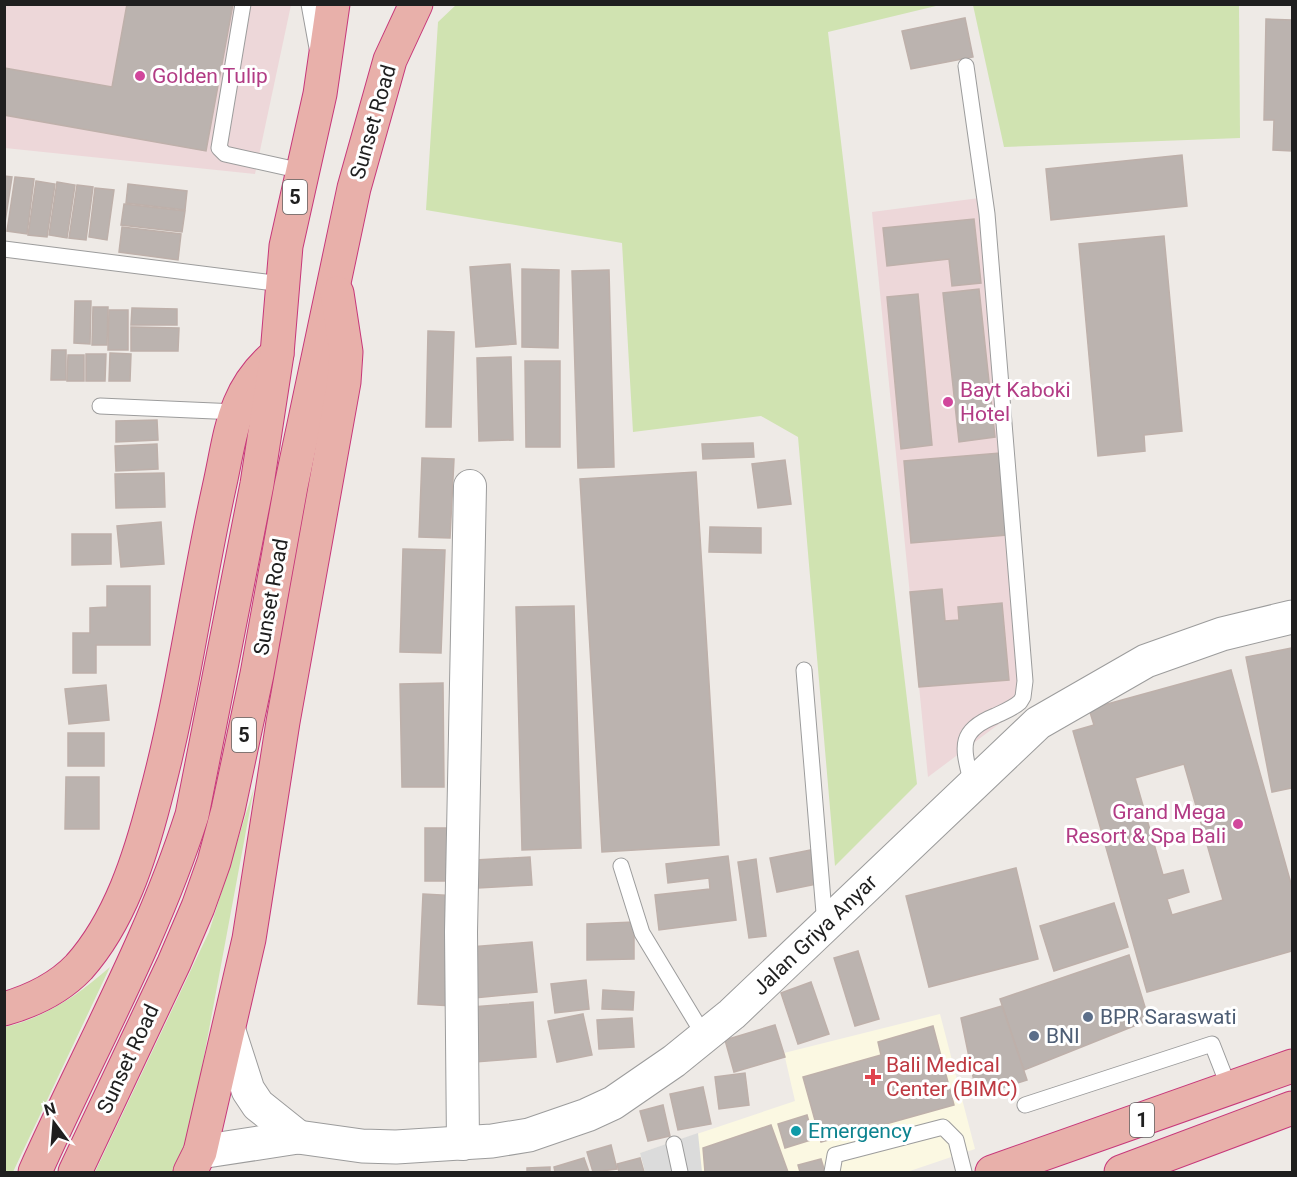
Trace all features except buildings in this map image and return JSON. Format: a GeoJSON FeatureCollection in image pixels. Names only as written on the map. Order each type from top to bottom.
{"type":"FeatureCollection","features":[{"type":"Feature","properties":{"kind":"highway","name":"Sunset Road"},"geometry":{"type":"LineString","coordinates":[[35,1173],[154,919],[175,868],[192,815],[257,483],[277,354],[290,218],[322,77],[333,4]]}},
{"type":"Feature","properties":{"kind":"highway"},"geometry":{"type":"LineString","coordinates":[[328,41],[343,4]]}},
{"type":"Feature","properties":{"kind":"highway","name":"Sunset Road"},"geometry":{"type":"LineString","coordinates":[[75,1173],[186,935],[217,852],[257,674],[291,486],[334,274],[372,119],[390,60],[414,6]]}},
{"type":"Feature","properties":{"kind":"highway"},"geometry":{"type":"LineString","coordinates":[[195,1162],[229,1030],[258,892],[283,722],[344,382],[345,344],[334,274]]}},
{"type":"Feature","properties":{"kind":"highway"},"geometry":{"type":"LineString","coordinates":[[4,1009],[32,1000],[59,985],[78,967],[112,917],[133,872],[169,749],[210,531],[237,412],[247,385],[259,369],[277,354]]}},
{"type":"Feature","properties":{"kind":"highway","name":"1"},"geometry":{"type":"LineString","coordinates":[[992,1173],[1293,1066]]}},
{"type":"Feature","properties":{"kind":"highway","name":"1"},"geometry":{"type":"LineString","coordinates":[[1134,1170],[1293,1108]]}},
{"type":"Feature","properties":{"kind":"street"},"geometry":{"type":"LineString","coordinates":[[463,1144],[461,932],[470,486]]}},
{"type":"Feature","properties":{"kind":"street","name":"Jalan Griya Anyar"},"geometry":{"type":"LineString","coordinates":[[195,1162],[298,1137],[362,1146],[463,1144],[529,1135],[587,1115],[639,1085],[705,1037],[825,928],[972,784],[1038,723],[1146,661],[1222,634],[1293,617]]}},
{"type":"Feature","properties":{"kind":"street"},"geometry":{"type":"LineString","coordinates":[[229,1030],[248,1089],[258,1105],[298,1137]]}},
{"type":"Feature","properties":{"kind":"lane"},"geometry":{"type":"LineString","coordinates":[[243,4],[219,148],[225,154],[302,171]]}},
{"type":"Feature","properties":{"kind":"lane"},"geometry":{"type":"LineString","coordinates":[[309,4],[322,77]]}},
{"type":"Feature","properties":{"kind":"lane"},"geometry":{"type":"LineString","coordinates":[[966,66],[987,214],[1025,681],[1020,702],[976,725],[965,739],[963,747],[972,784]]}},
{"type":"Feature","properties":{"kind":"lane"},"geometry":{"type":"LineString","coordinates":[[4,249],[282,284]]}},
{"type":"Feature","properties":{"kind":"lane"},"geometry":{"type":"LineString","coordinates":[[100,406],[237,412]]}},
{"type":"Feature","properties":{"kind":"lane"},"geometry":{"type":"LineString","coordinates":[[804,670],[825,928]]}},
{"type":"Feature","properties":{"kind":"lane"},"geometry":{"type":"LineString","coordinates":[[621,866],[642,933],[705,1037]]}},
{"type":"Feature","properties":{"kind":"lane"},"geometry":{"type":"LineString","coordinates":[[1025,1105],[1212,1044],[1218,1054],[1230,1090]]}},
{"type":"Feature","properties":{"kind":"lane"},"geometry":{"type":"LineString","coordinates":[[832,1173],[835,1155],[943,1127],[956,1140],[964,1173]]}},
{"type":"Feature","properties":{"kind":"lane"},"geometry":{"type":"LineString","coordinates":[[674,1144],[680,1173]]}},
{"type":"Feature","properties":{"kind":"shaded area","name":"Golden Tulip"},"geometry":{"type":"Polygon","coordinates":[[[5,5],[291,5],[255,174],[5,148],[5,5]]]}},
{"type":"Feature","properties":{"kind":"shaded area","name":"Bayt Kaboki Hotel"},"geometry":{"type":"Polygon","coordinates":[[[987,197],[1031,700],[928,777],[872,212],[987,197]]]}},
{"type":"Feature","properties":{"kind":"shaded area","name":"Bali Medical Center (BIMC)"},"geometry":{"type":"Polygon","coordinates":[[[940,1014],[975,1149],[907,1172],[645,1172],[640,1153],[795,1101],[784,1053],[940,1014]]]}},
{"type":"Feature","properties":{"kind":"shaded area"},"geometry":{"type":"Polygon","coordinates":[[[698,1133],[702,1172],[645,1172],[640,1153],[698,1133]]]}},
{"type":"Feature","properties":{"kind":"green space"},"geometry":{"type":"Polygon","coordinates":[[[457,4],[940,5],[828,32],[917,784],[835,866],[798,437],[761,416],[633,432],[622,243],[426,210],[438,22],[457,4]]]}},
{"type":"Feature","properties":{"kind":"green space"},"geometry":{"type":"Polygon","coordinates":[[[973,5],[1239,5],[1240,138],[1004,147],[973,5]]]}},
{"type":"Feature","properties":{"kind":"green space"},"geometry":{"type":"Polygon","coordinates":[[[254,788],[189,1137],[174,1172],[95,1172],[209,932],[254,788]]]}},
{"type":"Feature","properties":{"kind":"green space"},"geometry":{"type":"Polygon","coordinates":[[[110,967],[13,1172],[5,1172],[5,1027],[35,1017],[61,1004],[110,967]]]}},
{"type":"Feature","properties":{"kind":"place","name":"Golden Tulip"},"geometry":{"type":"Point","coordinates":[140,76]}},
{"type":"Feature","properties":{"kind":"place","name":"Bayt Kaboki Hotel"},"geometry":{"type":"Point","coordinates":[948,402]}},
{"type":"Feature","properties":{"kind":"place","name":"Grand Mega Resort & Spa Bali"},"geometry":{"type":"Point","coordinates":[1238,824]}},
{"type":"Feature","properties":{"kind":"place","name":"BPR Saraswati"},"geometry":{"type":"Point","coordinates":[1088,1017]}},
{"type":"Feature","properties":{"kind":"place","name":"BNI"},"geometry":{"type":"Point","coordinates":[1034,1036]}},
{"type":"Feature","properties":{"kind":"place","name":"Bali Medical Center (BIMC)"},"geometry":{"type":"Point","coordinates":[873,1077]}},
{"type":"Feature","properties":{"kind":"place","name":"Emergency"},"geometry":{"type":"Point","coordinates":[796,1131]}}]}
